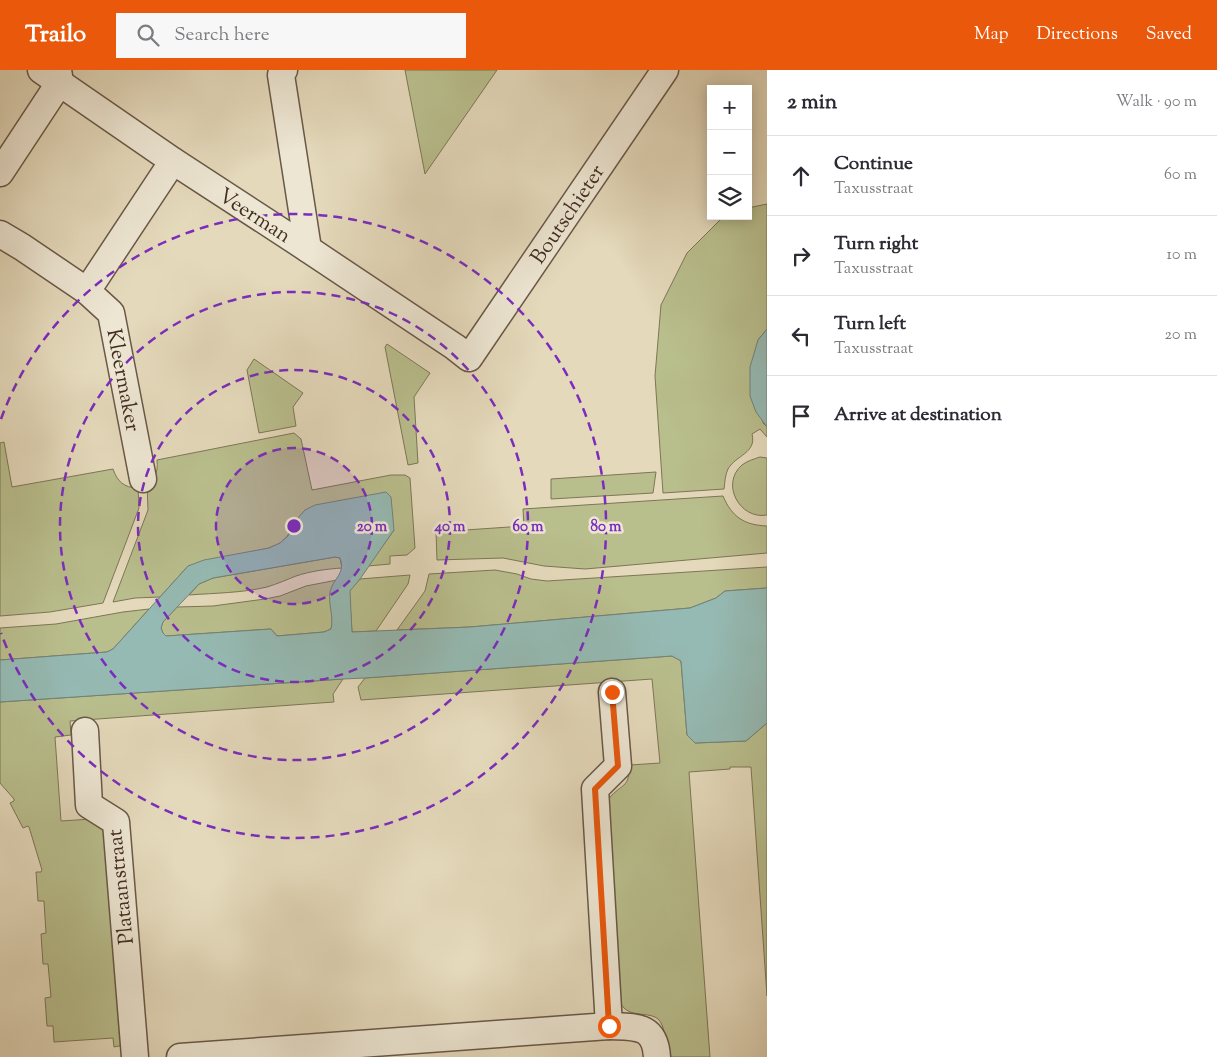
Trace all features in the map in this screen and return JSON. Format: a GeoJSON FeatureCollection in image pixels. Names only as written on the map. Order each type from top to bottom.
{"type":"FeatureCollection","features":[{"type":"Feature","properties":{"kind":"street"},"geometry":{"type":"LineString","coordinates":[[284,70],[281,75],[308,249]]}},
{"type":"Feature","properties":{"kind":"street","name":"Boutschieter"},"geometry":{"type":"LineString","coordinates":[[469,358],[665,70]]}},
{"type":"Feature","properties":{"kind":"street"},"geometry":{"type":"LineString","coordinates":[[0,173],[53,74]]}},
{"type":"Feature","properties":{"kind":"street","name":"Veerman"},"geometry":{"type":"LineString","coordinates":[[53,74],[173,161],[308,249],[469,358]]}},
{"type":"Feature","properties":{"kind":"street"},"geometry":{"type":"LineString","coordinates":[[87,291],[173,161]]}},
{"type":"Feature","properties":{"kind":"street","name":"Kleermaker"},"geometry":{"type":"LineString","coordinates":[[0,234],[22,246],[87,291],[111,313],[143,479]]}},
{"type":"Feature","properties":{"kind":"street"},"geometry":{"type":"LineString","coordinates":[[609,1026],[595,789],[618,766],[612,692]]}},
{"type":"Feature","properties":{"kind":"street","name":"Plataanstraat"},"geometry":{"type":"LineString","coordinates":[[85,731],[89,805],[116,822],[135,1057]]}},
{"type":"Feature","properties":{"kind":"street"},"geometry":{"type":"LineString","coordinates":[[180,1057],[609,1026],[636,1027],[648,1032],[656,1047],[657,1057]]}},
{"type":"Feature","properties":{"kind":"green space"},"geometry":{"type":"Polygon","coordinates":[[[405,70],[497,70],[425,174],[405,70]]]}},
{"type":"Feature","properties":{"kind":"green space"},"geometry":{"type":"Polygon","coordinates":[[[767,204],[767,329],[758,340],[763,423],[767,427],[767,437],[760,429],[752,434],[753,440],[749,450],[728,469],[724,489],[663,493],[655,376],[661,305],[687,253],[720,220],[752,220],[752,207],[767,204]]]}},
{"type":"Feature","properties":{"kind":"green space"},"geometry":{"type":"Polygon","coordinates":[[[387,344],[430,373],[414,397],[418,463],[408,465],[385,347],[387,344]]]}},
{"type":"Feature","properties":{"kind":"green space"},"geometry":{"type":"Polygon","coordinates":[[[254,359],[303,393],[293,407],[296,426],[259,433],[247,370],[254,359]]]}},
{"type":"Feature","properties":{"kind":"green space"},"geometry":{"type":"Polygon","coordinates":[[[294,433],[301,439],[312,490],[391,475],[405,475],[410,478],[415,548],[407,555],[390,556],[390,564],[368,566],[394,530],[305,510],[287,537],[279,544],[269,548],[188,566],[160,597],[135,598],[113,602],[148,510],[147,484],[156,474],[157,460],[294,433]]]}},
{"type":"Feature","properties":{"kind":"green space"},"geometry":{"type":"Polygon","coordinates":[[[4,442],[12,487],[113,469],[122,483],[129,487],[138,488],[139,508],[103,603],[50,612],[0,616],[0,443],[4,442]]]}},
{"type":"Feature","properties":{"kind":"green space"},"geometry":{"type":"Polygon","coordinates":[[[760,457],[767,458],[767,515],[757,515],[749,512],[741,506],[733,490],[736,473],[742,465],[760,457]]]}},
{"type":"Feature","properties":{"kind":"green space"},"geometry":{"type":"Polygon","coordinates":[[[656,472],[653,493],[551,499],[551,479],[656,472]]]}},
{"type":"Feature","properties":{"kind":"green space"},"geometry":{"type":"Polygon","coordinates":[[[723,496],[730,509],[740,519],[752,524],[767,526],[767,553],[585,569],[544,566],[503,558],[437,560],[436,532],[524,526],[523,509],[723,496]]]}},
{"type":"Feature","properties":{"kind":"green space"},"geometry":{"type":"Polygon","coordinates":[[[335,557],[340,558],[342,568],[307,573],[258,589],[189,595],[199,584],[213,578],[335,557]]]}},
{"type":"Feature","properties":{"kind":"green space"},"geometry":{"type":"Polygon","coordinates":[[[767,567],[767,588],[725,591],[716,598],[690,608],[470,627],[397,630],[425,591],[429,574],[495,570],[547,581],[767,567]]]}},
{"type":"Feature","properties":{"kind":"green space"},"geometry":{"type":"Polygon","coordinates":[[[410,575],[408,584],[376,631],[352,632],[349,591],[360,579],[410,575]]]}},
{"type":"Feature","properties":{"kind":"green space"},"geometry":{"type":"Polygon","coordinates":[[[337,580],[333,586],[330,598],[331,629],[324,632],[277,636],[271,629],[166,636],[161,628],[163,622],[177,607],[213,606],[265,599],[280,596],[306,586],[337,580]]]}},
{"type":"Feature","properties":{"kind":"green space"},"geometry":{"type":"Polygon","coordinates":[[[149,609],[113,649],[107,652],[0,660],[0,628],[56,624],[149,609]]]}},
{"type":"Feature","properties":{"kind":"green space"},"geometry":{"type":"Polygon","coordinates":[[[672,656],[681,661],[687,735],[695,743],[746,741],[767,723],[767,996],[751,767],[730,767],[730,769],[689,772],[710,1057],[666,1057],[664,1032],[659,1020],[650,1015],[629,1011],[623,1007],[617,998],[604,811],[610,798],[627,781],[630,765],[660,763],[652,679],[361,700],[358,687],[365,678],[672,656]]]}},
{"type":"Feature","properties":{"kind":"green space"},"geometry":{"type":"Polygon","coordinates":[[[343,679],[333,694],[334,702],[70,721],[71,735],[55,737],[61,821],[91,819],[109,833],[124,1045],[114,1047],[113,1038],[54,1042],[53,1026],[47,1026],[45,998],[51,997],[48,964],[43,964],[41,934],[46,933],[44,901],[38,901],[36,872],[41,872],[42,870],[29,827],[23,828],[10,803],[14,799],[0,783],[0,702],[343,679]]]}},
{"type":"Feature","properties":{"kind":"water"},"geometry":{"type":"Polygon","coordinates":[[[767,329],[767,427],[756,412],[750,396],[750,367],[758,340],[767,329]]]}},
{"type":"Feature","properties":{"kind":"water"},"geometry":{"type":"Polygon","coordinates":[[[386,492],[391,497],[394,530],[350,591],[352,632],[470,627],[690,608],[716,598],[725,591],[767,588],[767,723],[746,741],[695,743],[687,735],[681,661],[672,656],[0,702],[0,660],[107,652],[113,649],[188,566],[204,560],[269,548],[280,543],[288,536],[297,519],[305,510],[315,505],[386,492]],[[335,557],[213,578],[199,584],[163,622],[161,628],[163,633],[166,636],[271,629],[277,636],[324,632],[331,629],[330,592],[340,572],[340,558],[335,557]]]}},
{"type":"Feature","properties":{"kind":"route"},"geometry":{"type":"LineString","coordinates":[[609,1026],[595,789],[618,766],[612,692]]}}]}
